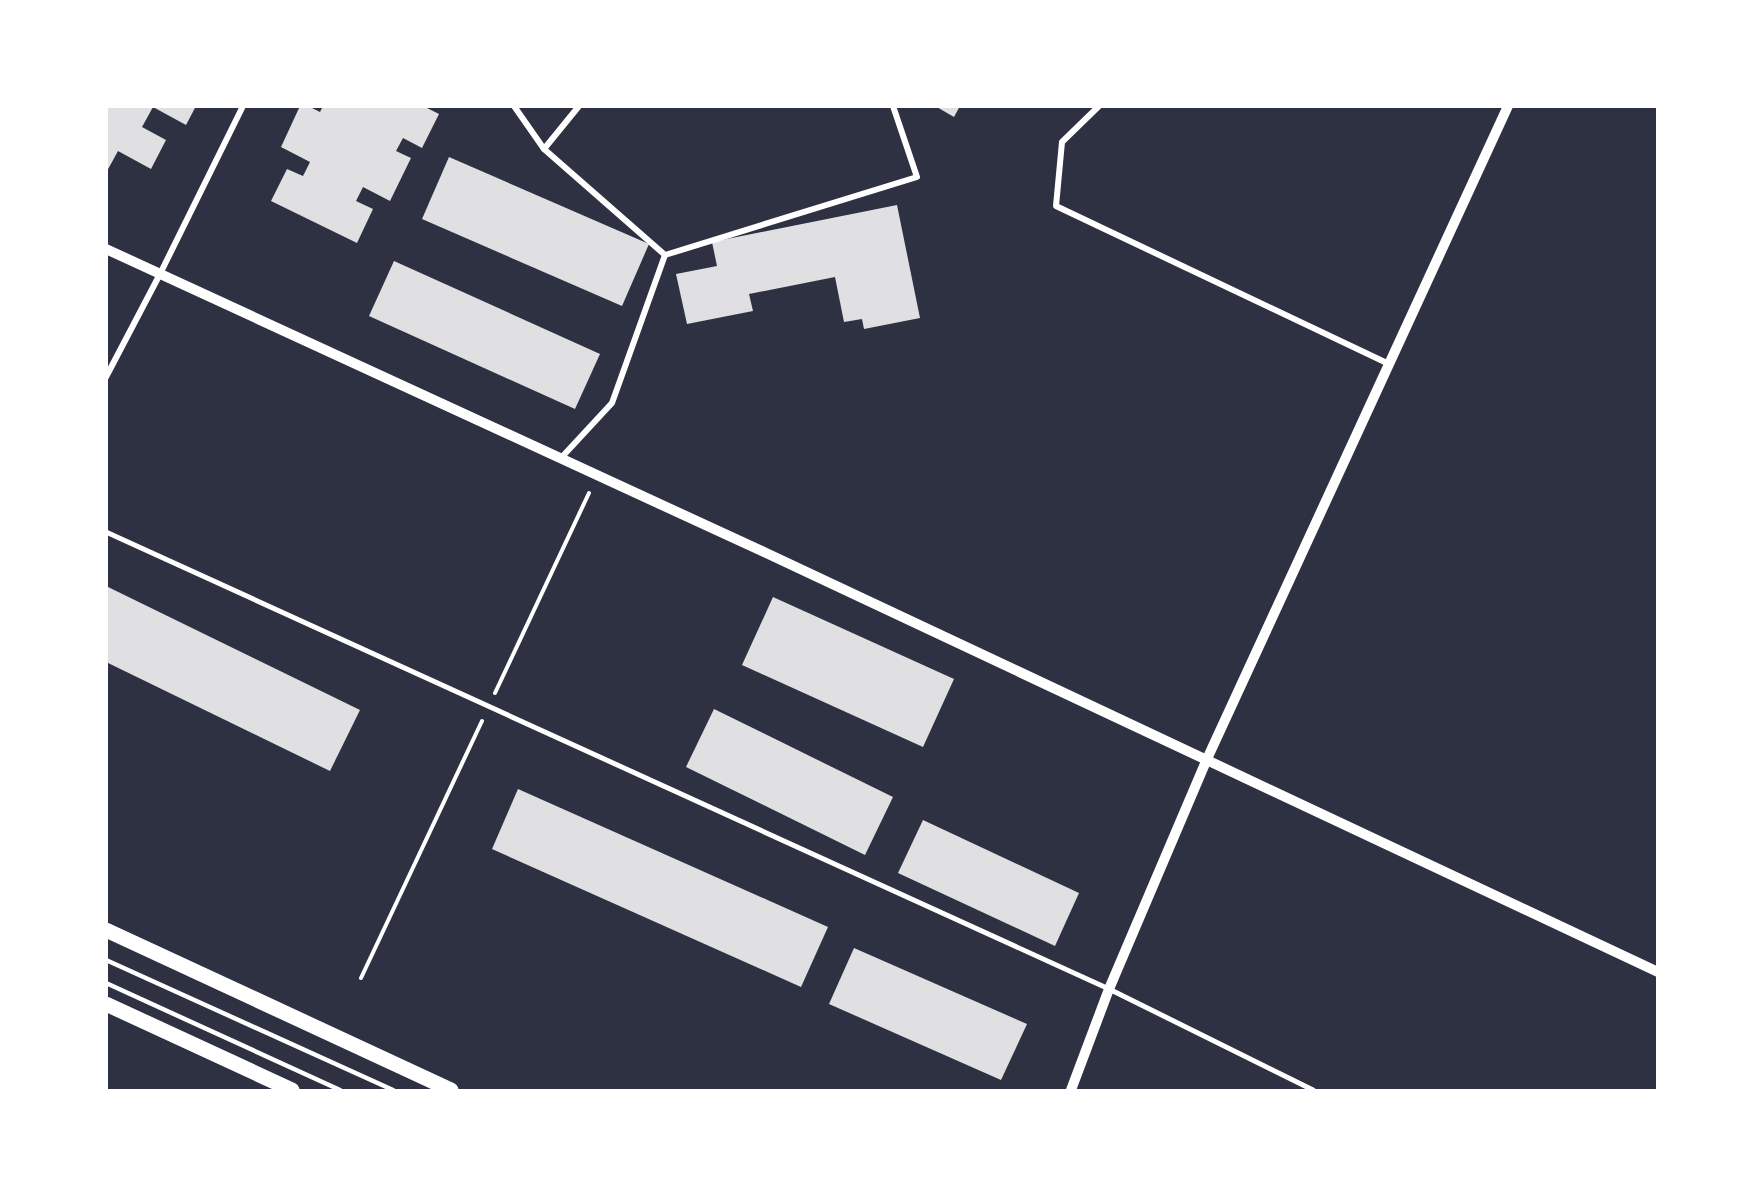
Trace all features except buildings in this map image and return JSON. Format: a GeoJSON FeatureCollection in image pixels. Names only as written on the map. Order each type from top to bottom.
{"type":"FeatureCollection","features":[{"type":"Feature","properties":{"kind":"main road"},"geometry":{"type":"LineString","coordinates":[[106,930],[451,1090]]}},
{"type":"Feature","properties":{"kind":"main road"},"geometry":{"type":"LineString","coordinates":[[106,1004],[292,1090]]}},
{"type":"Feature","properties":{"kind":"street"},"geometry":{"type":"LineString","coordinates":[[106,377],[243,106]]}},
{"type":"Feature","properties":{"kind":"street"},"geometry":{"type":"LineString","coordinates":[[514,106],[544,149],[665,255]]}},
{"type":"Feature","properties":{"kind":"street"},"geometry":{"type":"LineString","coordinates":[[544,149],[579,106]]}},
{"type":"Feature","properties":{"kind":"street"},"geometry":{"type":"LineString","coordinates":[[665,255],[918,177],[893,106]]}},
{"type":"Feature","properties":{"kind":"street"},"geometry":{"type":"LineString","coordinates":[[1099,106],[1062,142],[1056,206],[1389,364]]}},
{"type":"Feature","properties":{"kind":"street"},"geometry":{"type":"LineString","coordinates":[[1071,1090],[1109,989],[1207,759],[1508,106]]}},
{"type":"Feature","properties":{"kind":"street"},"geometry":{"type":"LineString","coordinates":[[106,249],[561,458],[1658,972]]}},
{"type":"Feature","properties":{"kind":"street"},"geometry":{"type":"LineString","coordinates":[[561,458],[612,404],[665,255]]}},
{"type":"Feature","properties":{"kind":"street"},"geometry":{"type":"LineString","coordinates":[[106,532],[1109,989],[1313,1090]]}},
{"type":"Feature","properties":{"kind":"lane"},"geometry":{"type":"LineString","coordinates":[[106,960],[393,1090]]}},
{"type":"Feature","properties":{"kind":"lane"},"geometry":{"type":"LineString","coordinates":[[106,983],[340,1090]]}},
{"type":"Feature","properties":{"kind":"path"},"geometry":{"type":"LineString","coordinates":[[361,978],[597,475]]}}]}
